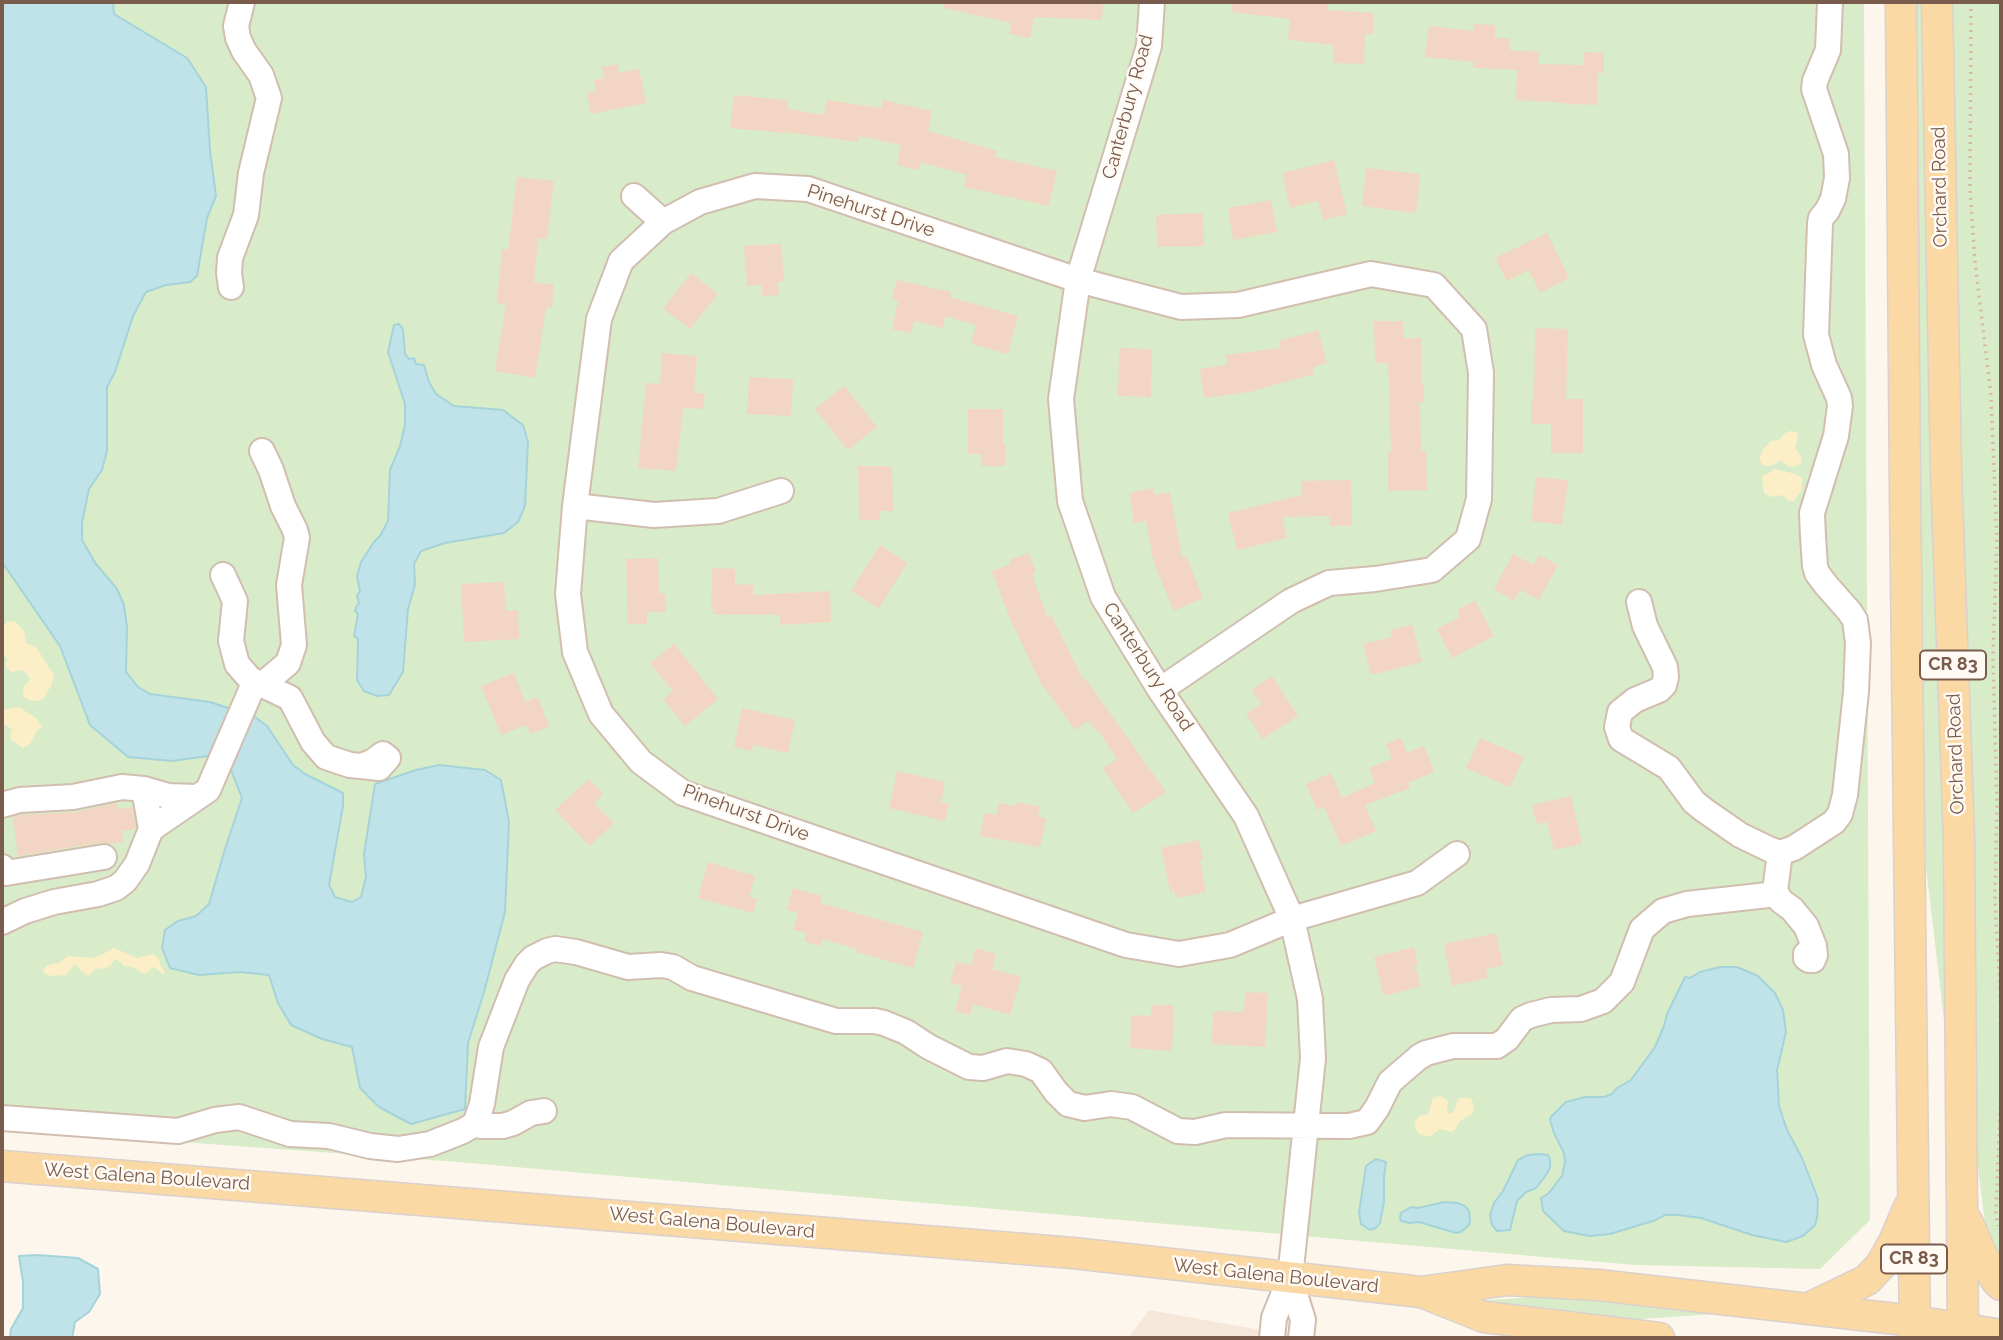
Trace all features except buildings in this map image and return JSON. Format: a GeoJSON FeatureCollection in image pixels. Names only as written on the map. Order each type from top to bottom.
{"type":"FeatureCollection","features":[{"type":"Feature","properties":{"kind":"main road","name":"Orchard Road"},"geometry":{"type":"LineString","coordinates":[[1901,2],[1914,1330]]}},
{"type":"Feature","properties":{"kind":"main road","name":"Orchard Road"},"geometry":{"type":"LineString","coordinates":[[1937,2],[1946,483],[1959,840],[1963,1333]]}},
{"type":"Feature","properties":{"kind":"main road","name":"West Galena Boulevard"},"geometry":{"type":"LineString","coordinates":[[2,1166],[1045,1251],[1421,1292],[1507,1280],[1598,1285],[1808,1309],[1914,1330],[2001,1335]]}},
{"type":"Feature","properties":{"kind":"main road"},"geometry":{"type":"LineString","coordinates":[[1808,1309],[1867,1280],[1881,1265],[1894,1242],[1913,1197]]}},
{"type":"Feature","properties":{"kind":"main road"},"geometry":{"type":"LineString","coordinates":[[1962,1209],[1980,1251],[2001,1285]]}},
{"type":"Feature","properties":{"kind":"main road","name":"West Galena Boulevard"},"geometry":{"type":"LineString","coordinates":[[1421,1292],[1484,1317],[1659,1338]]}},
{"type":"Feature","properties":{"kind":"street"},"geometry":{"type":"LineString","coordinates":[[231,287],[230,258],[246,215],[251,173],[269,98],[261,75],[238,38],[236,26],[242,2]]}},
{"type":"Feature","properties":{"kind":"street","name":"Canterbury Road"},"geometry":{"type":"LineString","coordinates":[[1152,2],[1149,46],[1078,280],[1061,399],[1070,500],[1103,597],[1160,690],[1246,816],[1292,919],[1310,999],[1312,1058],[1290,1278]]}},
{"type":"Feature","properties":{"kind":"street"},"geometry":{"type":"LineString","coordinates":[[1780,853],[1816,835],[1840,814],[1845,795],[1856,692],[1858,643],[1855,620],[1817,573],[1813,537],[1814,506],[1836,436],[1840,406],[1815,335],[1820,223],[1833,199],[1837,178],[1836,154],[1814,89],[1828,50],[1830,2]]}},
{"type":"Feature","properties":{"kind":"street","name":"Pinehurst Drive"},"geometry":{"type":"LineString","coordinates":[[1160,690],[1291,601],[1329,583],[1432,570],[1468,539],[1479,499],[1481,373],[1474,329],[1434,285],[1371,274],[1238,305],[1181,307],[1078,280],[808,189],[755,186],[700,202],[657,225],[621,261],[599,319],[575,506],[568,594],[575,652],[601,714],[641,762],[683,793],[1126,945],[1179,954],[1230,945],[1292,919],[1417,883],[1457,854]]}},
{"type":"Feature","properties":{"kind":"street"},"geometry":{"type":"LineString","coordinates":[[634,196],[663,222]]}},
{"type":"Feature","properties":{"kind":"street"},"geometry":{"type":"LineString","coordinates":[[262,452],[297,538],[289,585],[295,705]]}},
{"type":"Feature","properties":{"kind":"street"},"geometry":{"type":"LineString","coordinates":[[575,506],[654,515],[718,510],[782,491]]}},
{"type":"Feature","properties":{"kind":"street"},"geometry":{"type":"LineString","coordinates":[[223,575],[235,601],[231,641],[237,664],[250,679],[255,690]]}},
{"type":"Feature","properties":{"kind":"street"},"geometry":{"type":"LineString","coordinates":[[1639,602],[1645,626],[1665,667],[1666,677],[1659,690],[1635,700],[1620,712],[1618,734],[1621,739],[1672,770],[1694,802],[1704,810],[1740,835],[1780,853]]}},
{"type":"Feature","properties":{"kind":"street"},"geometry":{"type":"LineString","coordinates":[[2,922],[54,902],[86,898],[116,888],[132,872],[151,829],[208,790],[255,690],[288,663],[294,645]]}},
{"type":"Feature","properties":{"kind":"street"},"geometry":{"type":"LineString","coordinates":[[255,690],[290,698],[318,750],[338,762],[361,766]]}},
{"type":"Feature","properties":{"kind":"street"},"geometry":{"type":"LineString","coordinates":[[2,805],[20,800],[72,797],[122,787],[144,789],[168,796],[197,797]]}},
{"type":"Feature","properties":{"kind":"street"},"geometry":{"type":"LineString","coordinates":[[144,789],[151,829]]}},
{"type":"Feature","properties":{"kind":"street"},"geometry":{"type":"LineString","coordinates":[[1780,853],[1775,891],[1781,901],[1792,909],[1806,926],[1814,946]]}},
{"type":"Feature","properties":{"kind":"street"},"geometry":{"type":"LineString","coordinates":[[2,867],[6,873],[104,857]]}},
{"type":"Feature","properties":{"kind":"street"},"geometry":{"type":"LineString","coordinates":[[2,1118],[178,1131],[215,1120],[239,1117],[290,1134],[329,1136],[370,1146],[398,1149],[430,1144],[475,1124],[482,1104],[491,1047],[517,980],[533,958],[555,949],[576,952],[628,967],[673,967],[692,978],[836,1021],[884,1023],[906,1032],[962,1064],[976,1068],[1007,1061],[1026,1064],[1041,1071],[1068,1104],[1085,1108],[1111,1104],[1132,1107],[1178,1131],[1195,1132],[1226,1125],[1349,1126],[1367,1122],[1390,1082],[1426,1053],[1453,1046],[1497,1046],[1507,1039],[1522,1019],[1531,1014],[1581,1009],[1603,1001],[1622,982],[1642,929],[1662,911],[1687,904],[1768,895],[1775,891]]}},
{"type":"Feature","properties":{"kind":"street"},"geometry":{"type":"LineString","coordinates":[[475,1124],[503,1126],[531,1113],[544,1111]]}},
{"type":"Feature","properties":{"kind":"street"},"geometry":{"type":"LineString","coordinates":[[1272,1338],[1274,1318],[1290,1278]]}},
{"type":"Feature","properties":{"kind":"street"},"geometry":{"type":"LineString","coordinates":[[1290,1278],[1303,1320],[1301,1338]]}},
{"type":"Feature","properties":{"kind":"path"},"geometry":{"type":"LineString","coordinates":[[1971,2],[1970,188],[1975,262],[1990,395],[1997,541],[1993,656],[1997,805],[1995,900],[2001,1005],[1996,1213],[1998,1229]]}},
{"type":"Feature","properties":{"kind":"shaded area"},"geometry":{"type":"Polygon","coordinates":[[[1149,1310],[1305,1338],[1128,1338],[1149,1310]]]}},
{"type":"Feature","properties":{"kind":"green space"},"geometry":{"type":"Polygon","coordinates":[[[2,2],[1864,2],[1870,1220],[1820,1269],[1635,1265],[458,1162],[2,1129],[2,2]]]}},
{"type":"Feature","properties":{"kind":"green space"},"geometry":{"type":"Polygon","coordinates":[[[1914,2],[1926,2],[1951,1029],[1945,1029],[1921,824],[1914,2]]]}},
{"type":"Feature","properties":{"kind":"green space"},"geometry":{"type":"Polygon","coordinates":[[[1953,2],[2001,2],[2001,1268],[1987,1240],[1977,1159],[1968,655],[1955,235],[1953,2]]]}},
{"type":"Feature","properties":{"kind":"green space"},"geometry":{"type":"Polygon","coordinates":[[[1586,1294],[1715,1309],[1714,1314],[1585,1323],[1472,1301],[1586,1294]]]}},
{"type":"Feature","properties":{"kind":"sand"},"geometry":{"type":"Polygon","coordinates":[[[1790,431],[1796,432],[1798,436],[1795,448],[1801,457],[1801,463],[1794,467],[1781,460],[1771,466],[1762,465],[1759,458],[1764,448],[1790,431]]]}},
{"type":"Feature","properties":{"kind":"sand"},"geometry":{"type":"Polygon","coordinates":[[[1774,469],[1802,478],[1801,491],[1794,501],[1789,501],[1782,495],[1772,497],[1764,493],[1762,476],[1774,469]]]}},
{"type":"Feature","properties":{"kind":"sand"},"geometry":{"type":"Polygon","coordinates":[[[8,621],[16,622],[24,631],[26,643],[36,647],[54,676],[43,699],[29,700],[23,696],[24,686],[30,680],[28,675],[22,670],[11,672],[6,667],[7,658],[2,655],[2,627],[8,621]]]}},
{"type":"Feature","properties":{"kind":"sand"},"geometry":{"type":"Polygon","coordinates":[[[19,707],[36,718],[42,727],[30,744],[23,748],[11,740],[12,729],[4,724],[2,715],[3,710],[19,707]]]}},
{"type":"Feature","properties":{"kind":"sand"},"geometry":{"type":"Polygon","coordinates":[[[114,948],[137,958],[153,954],[159,959],[165,973],[154,967],[144,974],[133,967],[124,966],[118,960],[103,969],[97,968],[89,975],[74,964],[66,975],[51,976],[43,970],[47,965],[59,963],[68,956],[92,958],[114,948]]]}},
{"type":"Feature","properties":{"kind":"sand"},"geometry":{"type":"Polygon","coordinates":[[[1441,1096],[1448,1101],[1449,1114],[1453,1112],[1459,1098],[1469,1098],[1474,1108],[1472,1114],[1460,1121],[1451,1132],[1440,1129],[1429,1137],[1419,1134],[1415,1129],[1415,1122],[1419,1116],[1429,1114],[1432,1100],[1441,1096]]]}},
{"type":"Feature","properties":{"kind":"water"},"geometry":{"type":"Polygon","coordinates":[[[2,2],[113,2],[114,14],[187,58],[206,87],[216,196],[207,218],[197,276],[190,282],[166,285],[146,292],[133,316],[115,372],[107,387],[107,451],[102,470],[89,489],[82,522],[82,540],[96,564],[117,589],[124,605],[127,628],[126,672],[138,687],[150,694],[210,702],[255,717],[267,726],[293,765],[343,793],[329,885],[335,897],[352,902],[361,897],[366,877],[364,854],[375,784],[439,765],[485,770],[501,780],[509,822],[505,912],[468,1043],[465,1109],[411,1124],[379,1107],[360,1088],[352,1047],[322,1039],[291,1025],[278,1003],[269,975],[240,972],[199,975],[170,968],[162,948],[165,930],[178,921],[196,916],[209,904],[242,798],[229,765],[208,756],[172,761],[128,757],[90,725],[60,646],[2,562],[2,2]]]}},
{"type":"Feature","properties":{"kind":"water"},"geometry":{"type":"Polygon","coordinates":[[[399,324],[403,329],[405,354],[409,359],[414,358],[416,364],[424,365],[436,394],[454,406],[503,410],[523,425],[528,442],[525,506],[518,522],[504,533],[445,543],[421,551],[414,564],[415,585],[408,609],[403,672],[389,695],[377,696],[364,691],[357,680],[358,639],[354,636],[358,614],[355,611],[359,604],[357,595],[360,592],[357,576],[361,562],[388,521],[390,470],[405,425],[405,404],[388,352],[394,325],[399,324]]]}},
{"type":"Feature","properties":{"kind":"water"},"geometry":{"type":"Polygon","coordinates":[[[1720,967],[1737,967],[1758,976],[1775,993],[1783,1010],[1786,1032],[1777,1070],[1779,1106],[1818,1199],[1815,1225],[1803,1236],[1786,1242],[1752,1235],[1701,1218],[1678,1215],[1665,1215],[1610,1234],[1589,1236],[1564,1231],[1543,1211],[1541,1198],[1548,1194],[1562,1176],[1565,1162],[1551,1117],[1566,1102],[1585,1097],[1604,1097],[1631,1080],[1655,1047],[1685,977],[1690,978],[1700,972],[1720,967]]]}},
{"type":"Feature","properties":{"kind":"water"},"geometry":{"type":"Polygon","coordinates":[[[1539,1154],[1548,1155],[1550,1168],[1536,1188],[1526,1192],[1517,1201],[1510,1230],[1497,1231],[1492,1225],[1490,1215],[1494,1203],[1518,1160],[1539,1154]]]}},
{"type":"Feature","properties":{"kind":"water"},"geometry":{"type":"Polygon","coordinates":[[[1376,1159],[1386,1162],[1384,1202],[1380,1223],[1370,1230],[1361,1224],[1359,1213],[1366,1166],[1376,1159]]]}},
{"type":"Feature","properties":{"kind":"water"},"geometry":{"type":"Polygon","coordinates":[[[1444,1202],[1458,1203],[1469,1211],[1469,1225],[1461,1232],[1456,1233],[1419,1222],[1401,1221],[1401,1213],[1411,1207],[1444,1202]]]}},
{"type":"Feature","properties":{"kind":"water"},"geometry":{"type":"Polygon","coordinates":[[[19,1256],[78,1258],[98,1269],[100,1294],[89,1312],[75,1322],[72,1338],[10,1338],[11,1329],[23,1308],[19,1256]]]}}]}
